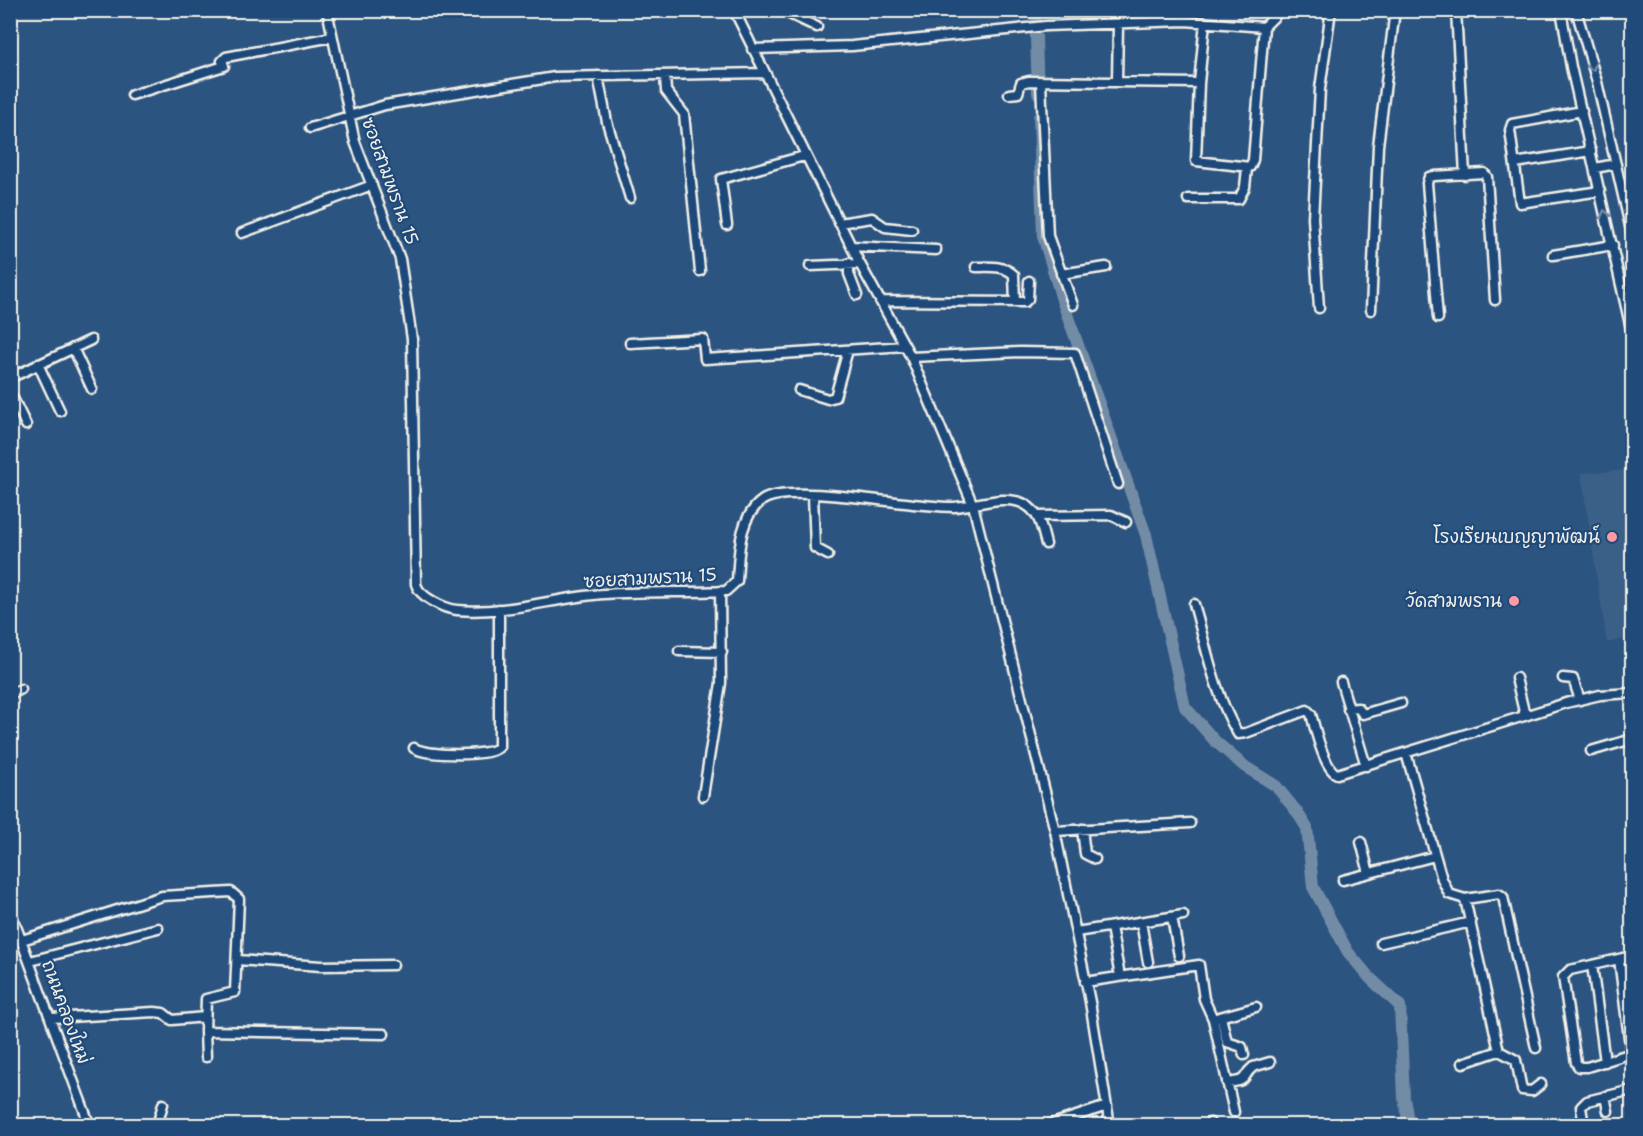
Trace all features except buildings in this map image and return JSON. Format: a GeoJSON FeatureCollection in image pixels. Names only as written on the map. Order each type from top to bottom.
{"type":"FeatureCollection","features":[{"type":"Feature","properties":{"kind":"street","name":"ซอยสามพราน 15"},"geometry":{"type":"LineString","coordinates":[[327,10],[348,115],[400,260],[412,339],[417,589],[424,595],[455,610],[499,609],[594,595],[720,591],[733,587],[737,580],[743,531],[748,518],[764,499],[776,496],[813,495],[954,507],[1020,502],[1035,511],[1038,516]]}},
{"type":"Feature","properties":{"kind":"street"},"geometry":{"type":"LineString","coordinates":[[734,10],[804,156],[911,357],[972,505],[1055,831],[1076,932],[1110,1125]]}},
{"type":"Feature","properties":{"kind":"street"},"geometry":{"type":"LineString","coordinates":[[781,10],[817,27]]}},
{"type":"Feature","properties":{"kind":"street"},"geometry":{"type":"LineString","coordinates":[[1205,22],[1199,83],[1196,161],[1246,168],[1253,164],[1264,27],[1281,10]]}},
{"type":"Feature","properties":{"kind":"street"},"geometry":{"type":"LineString","coordinates":[[1319,308],[1313,218],[1320,90],[1331,10]]}},
{"type":"Feature","properties":{"kind":"street"},"geometry":{"type":"LineString","coordinates":[[1371,310],[1378,146],[1395,10]]}},
{"type":"Feature","properties":{"kind":"street"},"geometry":{"type":"LineString","coordinates":[[1456,10],[1465,175]]}},
{"type":"Feature","properties":{"kind":"street"},"geometry":{"type":"LineString","coordinates":[[1561,10],[1632,333]]}},
{"type":"Feature","properties":{"kind":"street"},"geometry":{"type":"LineString","coordinates":[[1576,10],[1632,235]]}},
{"type":"Feature","properties":{"kind":"street"},"geometry":{"type":"LineString","coordinates":[[752,49],[852,46],[1046,26],[1205,22],[1264,27]]}},
{"type":"Feature","properties":{"kind":"street"},"geometry":{"type":"LineString","coordinates":[[1117,81],[1118,24]]}},
{"type":"Feature","properties":{"kind":"street"},"geometry":{"type":"LineString","coordinates":[[132,95],[224,66],[222,61],[226,57],[332,37]]}},
{"type":"Feature","properties":{"kind":"street"},"geometry":{"type":"LineString","coordinates":[[310,128],[385,105],[555,77],[763,73]]}},
{"type":"Feature","properties":{"kind":"street"},"geometry":{"type":"LineString","coordinates":[[598,76],[607,122],[630,198]]}},
{"type":"Feature","properties":{"kind":"street"},"geometry":{"type":"LineString","coordinates":[[665,76],[666,91],[684,114],[700,271]]}},
{"type":"Feature","properties":{"kind":"street"},"geometry":{"type":"LineString","coordinates":[[1009,94],[1018,93],[1020,84],[1029,81],[1199,83]]}},
{"type":"Feature","properties":{"kind":"street"},"geometry":{"type":"LineString","coordinates":[[1040,82],[1048,236],[1073,305]]}},
{"type":"Feature","properties":{"kind":"street"},"geometry":{"type":"LineString","coordinates":[[1582,111],[1512,124],[1510,130],[1522,204],[1600,191]]}},
{"type":"Feature","properties":{"kind":"street"},"geometry":{"type":"LineString","coordinates":[[1515,163],[1591,151]]}},
{"type":"Feature","properties":{"kind":"street"},"geometry":{"type":"LineString","coordinates":[[727,225],[721,179],[804,156]]}},
{"type":"Feature","properties":{"kind":"street"},"geometry":{"type":"LineString","coordinates":[[1595,168],[1616,164]]}},
{"type":"Feature","properties":{"kind":"street"},"geometry":{"type":"LineString","coordinates":[[1188,199],[1239,199],[1245,187],[1246,168]]}},
{"type":"Feature","properties":{"kind":"street"},"geometry":{"type":"LineString","coordinates":[[1438,318],[1427,183],[1429,177],[1484,174],[1488,179],[1495,300]]}},
{"type":"Feature","properties":{"kind":"street"},"geometry":{"type":"LineString","coordinates":[[242,233],[372,185]]}},
{"type":"Feature","properties":{"kind":"street"},"geometry":{"type":"LineString","coordinates":[[839,223],[872,218],[885,227],[912,230]]}},
{"type":"Feature","properties":{"kind":"street"},"geometry":{"type":"LineString","coordinates":[[1553,255],[1613,245]]}},
{"type":"Feature","properties":{"kind":"street"},"geometry":{"type":"LineString","coordinates":[[851,246],[936,250]]}},
{"type":"Feature","properties":{"kind":"street"},"geometry":{"type":"LineString","coordinates":[[849,263],[849,274],[857,295]]}},
{"type":"Feature","properties":{"kind":"street"},"geometry":{"type":"LineString","coordinates":[[810,266],[860,264]]}},
{"type":"Feature","properties":{"kind":"street"},"geometry":{"type":"LineString","coordinates":[[976,267],[1002,268],[1011,271],[1014,275],[1015,302]]}},
{"type":"Feature","properties":{"kind":"street"},"geometry":{"type":"LineString","coordinates":[[1061,274],[1106,267]]}},
{"type":"Feature","properties":{"kind":"street"},"geometry":{"type":"LineString","coordinates":[[880,301],[1015,302],[1028,299],[1029,281]]}},
{"type":"Feature","properties":{"kind":"street"},"geometry":{"type":"LineString","coordinates":[[630,343],[703,339],[705,359],[905,346]]}},
{"type":"Feature","properties":{"kind":"street"},"geometry":{"type":"LineString","coordinates":[[10,378],[91,340]]}},
{"type":"Feature","properties":{"kind":"street"},"geometry":{"type":"LineString","coordinates":[[73,348],[92,389]]}},
{"type":"Feature","properties":{"kind":"street"},"geometry":{"type":"LineString","coordinates":[[799,390],[828,399],[835,397],[848,350]]}},
{"type":"Feature","properties":{"kind":"street"},"geometry":{"type":"LineString","coordinates":[[911,357],[1020,352],[1075,353],[1118,484]]}},
{"type":"Feature","properties":{"kind":"street"},"geometry":{"type":"LineString","coordinates":[[38,364],[60,411]]}},
{"type":"Feature","properties":{"kind":"street"},"geometry":{"type":"LineString","coordinates":[[10,392],[26,425]]}},
{"type":"Feature","properties":{"kind":"street"},"geometry":{"type":"LineString","coordinates":[[813,495],[815,548],[828,555]]}},
{"type":"Feature","properties":{"kind":"street"},"geometry":{"type":"LineString","coordinates":[[1046,544],[1038,516],[1111,515],[1126,522]]}},
{"type":"Feature","properties":{"kind":"street"},"geometry":{"type":"LineString","coordinates":[[703,796],[720,698],[722,652],[720,591]]}},
{"type":"Feature","properties":{"kind":"street"},"geometry":{"type":"LineString","coordinates":[[1194,604],[1207,651],[1230,718],[1238,734],[1307,710],[1331,771],[1343,773],[1580,700],[1600,695],[1632,693]]}},
{"type":"Feature","properties":{"kind":"street"},"geometry":{"type":"LineString","coordinates":[[414,748],[428,754],[493,752],[499,747],[499,609]]}},
{"type":"Feature","properties":{"kind":"street"},"geometry":{"type":"LineString","coordinates":[[679,651],[722,652]]}},
{"type":"Feature","properties":{"kind":"street"},"geometry":{"type":"LineString","coordinates":[[1516,678],[1525,716]]}},
{"type":"Feature","properties":{"kind":"street"},"geometry":{"type":"LineString","coordinates":[[1563,678],[1574,679],[1580,700]]}},
{"type":"Feature","properties":{"kind":"street"},"geometry":{"type":"LineString","coordinates":[[1341,682],[1366,766]]}},
{"type":"Feature","properties":{"kind":"street"},"geometry":{"type":"LineString","coordinates":[[10,695],[21,689]]}},
{"type":"Feature","properties":{"kind":"street"},"geometry":{"type":"LineString","coordinates":[[1348,709],[1359,708],[1363,714],[1401,703]]}},
{"type":"Feature","properties":{"kind":"street"},"geometry":{"type":"LineString","coordinates":[[1591,751],[1632,739]]}},
{"type":"Feature","properties":{"kind":"street"},"geometry":{"type":"LineString","coordinates":[[1406,753],[1435,855],[1449,894],[1466,899],[1499,894],[1503,897],[1536,1048]]}},
{"type":"Feature","properties":{"kind":"street"},"geometry":{"type":"LineString","coordinates":[[1055,831],[1190,823]]}},
{"type":"Feature","properties":{"kind":"street"},"geometry":{"type":"LineString","coordinates":[[1082,829],[1085,854],[1095,859]]}},
{"type":"Feature","properties":{"kind":"street"},"geometry":{"type":"LineString","coordinates":[[1361,842],[1369,873]]}},
{"type":"Feature","properties":{"kind":"street"},"geometry":{"type":"LineString","coordinates":[[1343,880],[1435,855]]}},
{"type":"Feature","properties":{"kind":"street"},"geometry":{"type":"LineString","coordinates":[[22,940],[162,896],[231,892],[239,899],[235,992],[207,998],[206,1057]]}},
{"type":"Feature","properties":{"kind":"street"},"geometry":{"type":"LineString","coordinates":[[1466,899],[1499,1051]]}},
{"type":"Feature","properties":{"kind":"street","name":"ถนนคลองใหม่"},"geometry":{"type":"LineString","coordinates":[[10,910],[90,1125]]}},
{"type":"Feature","properties":{"kind":"street"},"geometry":{"type":"LineString","coordinates":[[1076,932],[1183,915]]}},
{"type":"Feature","properties":{"kind":"street"},"geometry":{"type":"LineString","coordinates":[[1172,917],[1179,956]]}},
{"type":"Feature","properties":{"kind":"street"},"geometry":{"type":"LineString","coordinates":[[1141,922],[1148,962]]}},
{"type":"Feature","properties":{"kind":"street"},"geometry":{"type":"LineString","coordinates":[[1381,943],[1470,922]]}},
{"type":"Feature","properties":{"kind":"street"},"geometry":{"type":"LineString","coordinates":[[1111,927],[1119,971]]}},
{"type":"Feature","properties":{"kind":"street"},"geometry":{"type":"LineString","coordinates":[[30,961],[158,928]]}},
{"type":"Feature","properties":{"kind":"street"},"geometry":{"type":"LineString","coordinates":[[1619,959],[1632,1054],[1587,1067],[1579,1067],[1576,1063],[1563,977],[1567,971],[1592,965],[1632,956]]}},
{"type":"Feature","properties":{"kind":"street"},"geometry":{"type":"LineString","coordinates":[[237,960],[321,966],[393,965]]}},
{"type":"Feature","properties":{"kind":"street"},"geometry":{"type":"LineString","coordinates":[[1085,982],[1198,965],[1204,999],[1217,1018],[1227,1041],[1242,1047],[1244,1055]]}},
{"type":"Feature","properties":{"kind":"street"},"geometry":{"type":"LineString","coordinates":[[1592,965],[1605,1062]]}},
{"type":"Feature","properties":{"kind":"street"},"geometry":{"type":"LineString","coordinates":[[1217,1018],[1256,1007]]}},
{"type":"Feature","properties":{"kind":"street"},"geometry":{"type":"LineString","coordinates":[[52,1018],[154,1012],[163,1013],[172,1020],[205,1017]]}},
{"type":"Feature","properties":{"kind":"street"},"geometry":{"type":"LineString","coordinates":[[1217,1018],[1234,1112]]}},
{"type":"Feature","properties":{"kind":"street"},"geometry":{"type":"LineString","coordinates":[[205,1031],[384,1034]]}},
{"type":"Feature","properties":{"kind":"street"},"geometry":{"type":"LineString","coordinates":[[1463,1063],[1499,1051],[1516,1060],[1522,1090],[1532,1090],[1541,1084]]}},
{"type":"Feature","properties":{"kind":"street"},"geometry":{"type":"LineString","coordinates":[[1227,1083],[1240,1081],[1257,1065],[1269,1062]]}},
{"type":"Feature","properties":{"kind":"street"},"geometry":{"type":"LineString","coordinates":[[1584,1125],[1583,1104],[1632,1090]]}},
{"type":"Feature","properties":{"kind":"street"},"geometry":{"type":"LineString","coordinates":[[1605,1096],[1608,1111]]}},
{"type":"Feature","properties":{"kind":"street"},"geometry":{"type":"LineString","coordinates":[[157,1125],[163,1104]]}},
{"type":"Feature","properties":{"kind":"street"},"geometry":{"type":"LineString","coordinates":[[1046,1125],[1107,1106]]}},
{"type":"Feature","properties":{"kind":"shaded area","name":"โรงเรียนเบญญาพัฒน์"},"geometry":{"type":"Polygon","coordinates":[[[1632,470],[1632,660],[1629,662],[1623,639],[1607,643],[1581,473],[1632,470]]]}},
{"type":"Feature","properties":{"kind":"waterway"},"geometry":{"type":"LineString","coordinates":[[1035,10],[1038,93]]}},
{"type":"Feature","properties":{"kind":"waterway"},"geometry":{"type":"LineString","coordinates":[[1039,117],[1043,236],[1063,303],[1146,535],[1185,707],[1215,741],[1244,766],[1276,786],[1307,828],[1313,887],[1348,952],[1369,977],[1400,1006],[1404,1098],[1409,1126]]}},
{"type":"Feature","properties":{"kind":"place","name":"โรงเรียนเบญญาพัฒน์"},"geometry":{"type":"Point","coordinates":[1612,537]}},
{"type":"Feature","properties":{"kind":"place","name":"วัดสามพราน"},"geometry":{"type":"Point","coordinates":[1514,601]}}]}
